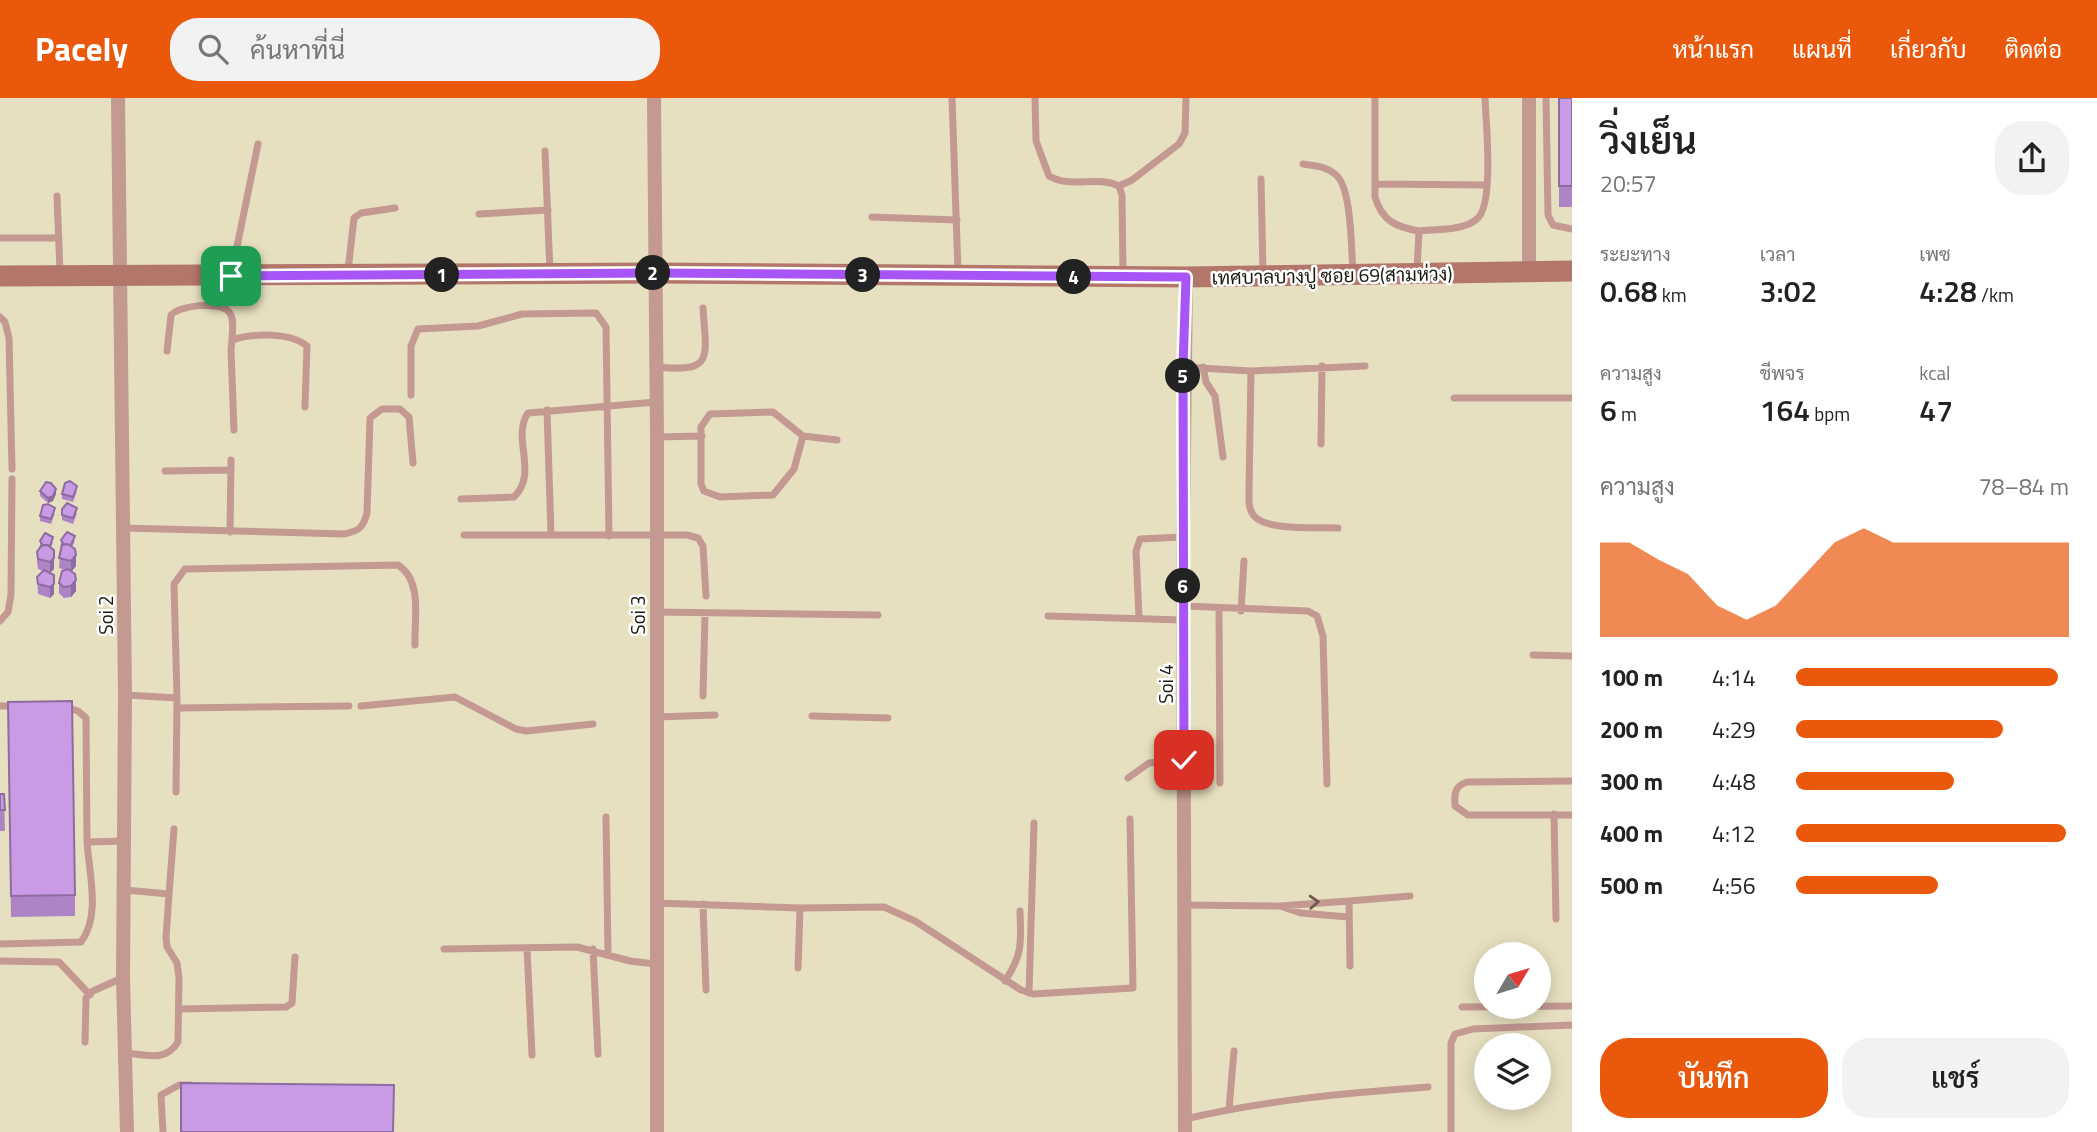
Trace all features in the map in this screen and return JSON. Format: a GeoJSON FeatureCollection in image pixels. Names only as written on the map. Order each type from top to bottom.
{"type":"FeatureCollection","features":[{"type":"Feature","properties":{"kind":"street","name":"Soi 2"},"geometry":{"type":"LineString","coordinates":[[118,98],[125,695],[123,978],[127,1132]]}},
{"type":"Feature","properties":{"kind":"street","name":"Soi 3"},"geometry":{"type":"LineString","coordinates":[[654,98],[657,367],[657,1132]]}},
{"type":"Feature","properties":{"kind":"street"},"geometry":{"type":"LineString","coordinates":[[1529,98],[1529,272]]}},
{"type":"Feature","properties":{"kind":"street","name":"เทศบาลบางปู ซอย 69(สามห่วง)"},"geometry":{"type":"LineString","coordinates":[[0,276],[655,273],[1186,277],[1572,271]]}},
{"type":"Feature","properties":{"kind":"street","name":"Soi 4"},"geometry":{"type":"LineString","coordinates":[[1185,1125],[1183,367],[1186,277]]}},
{"type":"Feature","properties":{"kind":"lane"},"geometry":{"type":"LineString","coordinates":[[952,98],[958,276]]}},
{"type":"Feature","properties":{"kind":"lane"},"geometry":{"type":"LineString","coordinates":[[1035,98],[1036,141],[1049,176],[1071,184],[1112,182],[1119,186],[1122,195],[1123,277]]}},
{"type":"Feature","properties":{"kind":"lane"},"geometry":{"type":"LineString","coordinates":[[1119,186],[1132,180],[1179,144],[1185,133],[1186,98]]}},
{"type":"Feature","properties":{"kind":"lane"},"geometry":{"type":"LineString","coordinates":[[1375,98],[1375,184],[1378,209],[1397,227],[1419,231],[1466,225],[1478,218],[1484,208],[1487,185],[1485,98]]}},
{"type":"Feature","properties":{"kind":"lane"},"geometry":{"type":"LineString","coordinates":[[1546,98],[1548,215],[1553,225],[1572,229]]}},
{"type":"Feature","properties":{"kind":"lane"},"geometry":{"type":"LineString","coordinates":[[231,276],[258,144]]}},
{"type":"Feature","properties":{"kind":"lane"},"geometry":{"type":"LineString","coordinates":[[545,151],[551,275]]}},
{"type":"Feature","properties":{"kind":"lane"},"geometry":{"type":"LineString","coordinates":[[1303,164],[1324,167],[1338,175],[1346,189],[1354,276]]}},
{"type":"Feature","properties":{"kind":"lane"},"geometry":{"type":"LineString","coordinates":[[1261,179],[1263,276]]}},
{"type":"Feature","properties":{"kind":"lane"},"geometry":{"type":"LineString","coordinates":[[1375,184],[1487,185]]}},
{"type":"Feature","properties":{"kind":"lane"},"geometry":{"type":"LineString","coordinates":[[57,196],[60,276]]}},
{"type":"Feature","properties":{"kind":"lane"},"geometry":{"type":"LineString","coordinates":[[348,275],[354,218],[361,213],[395,208]]}},
{"type":"Feature","properties":{"kind":"lane"},"geometry":{"type":"LineString","coordinates":[[480,214],[548,210]]}},
{"type":"Feature","properties":{"kind":"lane"},"geometry":{"type":"LineString","coordinates":[[872,217],[957,220]]}},
{"type":"Feature","properties":{"kind":"lane"},"geometry":{"type":"LineString","coordinates":[[1417,275],[1419,231]]}},
{"type":"Feature","properties":{"kind":"lane"},"geometry":{"type":"LineString","coordinates":[[0,238],[59,238]]}},
{"type":"Feature","properties":{"kind":"lane"},"geometry":{"type":"LineString","coordinates":[[167,351],[171,315],[184,308],[221,306],[228,310],[232,318],[234,430]]}},
{"type":"Feature","properties":{"kind":"lane"},"geometry":{"type":"LineString","coordinates":[[657,367],[687,370],[703,360],[703,308]]}},
{"type":"Feature","properties":{"kind":"lane"},"geometry":{"type":"LineString","coordinates":[[411,395],[411,346],[418,329],[478,326],[522,314],[596,313],[606,327],[610,407],[609,536]]}},
{"type":"Feature","properties":{"kind":"lane"},"geometry":{"type":"LineString","coordinates":[[0,317],[5,322],[9,338],[12,469]]}},
{"type":"Feature","properties":{"kind":"lane"},"geometry":{"type":"LineString","coordinates":[[232,340],[253,336],[291,338],[307,346],[306,407]]}},
{"type":"Feature","properties":{"kind":"lane"},"geometry":{"type":"LineString","coordinates":[[1321,444],[1322,366]]}},
{"type":"Feature","properties":{"kind":"lane"},"geometry":{"type":"LineString","coordinates":[[1183,367],[1251,371],[1365,366]]}},
{"type":"Feature","properties":{"kind":"lane"},"geometry":{"type":"LineString","coordinates":[[1203,367],[1206,382],[1215,396],[1223,457]]}},
{"type":"Feature","properties":{"kind":"lane"},"geometry":{"type":"LineString","coordinates":[[1251,371],[1250,509],[1255,517],[1269,525],[1338,528]]}},
{"type":"Feature","properties":{"kind":"lane"},"geometry":{"type":"LineString","coordinates":[[1454,398],[1572,398]]}},
{"type":"Feature","properties":{"kind":"lane"},"geometry":{"type":"LineString","coordinates":[[461,499],[514,497],[520,491],[526,477],[525,417],[534,410],[656,402]]}},
{"type":"Feature","properties":{"kind":"lane"},"geometry":{"type":"LineString","coordinates":[[124,528],[230,532],[358,532],[367,513],[370,418],[382,409],[400,409],[409,417],[413,463]]}},
{"type":"Feature","properties":{"kind":"lane"},"geometry":{"type":"LineString","coordinates":[[547,410],[551,535]]}},
{"type":"Feature","properties":{"kind":"lane"},"geometry":{"type":"LineString","coordinates":[[803,436],[794,469],[773,495],[710,496],[701,484],[704,420],[719,412],[774,412],[803,436],[837,440]]}},
{"type":"Feature","properties":{"kind":"lane"},"geometry":{"type":"LineString","coordinates":[[657,437],[702,436]]}},
{"type":"Feature","properties":{"kind":"lane"},"geometry":{"type":"LineString","coordinates":[[230,532],[231,460]]}},
{"type":"Feature","properties":{"kind":"lane"},"geometry":{"type":"LineString","coordinates":[[165,471],[231,470]]}},
{"type":"Feature","properties":{"kind":"lane"},"geometry":{"type":"LineString","coordinates":[[0,621],[9,612],[11,595],[12,480]]}},
{"type":"Feature","properties":{"kind":"lane"},"geometry":{"type":"LineString","coordinates":[[464,536],[657,534],[698,538],[703,547],[706,597]]}},
{"type":"Feature","properties":{"kind":"lane"},"geometry":{"type":"LineString","coordinates":[[1139,618],[1136,551],[1140,539],[1183,537]]}},
{"type":"Feature","properties":{"kind":"lane"},"geometry":{"type":"LineString","coordinates":[[1241,611],[1244,561]]}},
{"type":"Feature","properties":{"kind":"lane"},"geometry":{"type":"LineString","coordinates":[[176,792],[174,584],[185,569],[398,565],[407,571],[414,584],[415,645]]}},
{"type":"Feature","properties":{"kind":"lane"},"geometry":{"type":"LineString","coordinates":[[1219,608],[1220,783]]}},
{"type":"Feature","properties":{"kind":"lane"},"geometry":{"type":"LineString","coordinates":[[1048,616],[1139,618],[1219,608],[1241,611],[1308,611],[1322,622],[1326,784]]}},
{"type":"Feature","properties":{"kind":"lane"},"geometry":{"type":"LineString","coordinates":[[657,612],[878,615]]}},
{"type":"Feature","properties":{"kind":"lane"},"geometry":{"type":"LineString","coordinates":[[703,696],[705,614]]}},
{"type":"Feature","properties":{"kind":"lane"},"geometry":{"type":"LineString","coordinates":[[1533,655],[1572,656]]}},
{"type":"Feature","properties":{"kind":"lane"},"geometry":{"type":"LineString","coordinates":[[125,695],[177,698]]}},
{"type":"Feature","properties":{"kind":"lane"},"geometry":{"type":"LineString","coordinates":[[361,706],[455,697],[526,731],[593,724]]}},
{"type":"Feature","properties":{"kind":"lane"},"geometry":{"type":"LineString","coordinates":[[0,706],[24,706]]}},
{"type":"Feature","properties":{"kind":"lane"},"geometry":{"type":"LineString","coordinates":[[0,944],[82,942],[90,931],[93,915],[87,842],[86,718],[78,711],[49,706]]}},
{"type":"Feature","properties":{"kind":"lane"},"geometry":{"type":"LineString","coordinates":[[177,708],[349,706]]}},
{"type":"Feature","properties":{"kind":"lane"},"geometry":{"type":"LineString","coordinates":[[657,717],[715,715]]}},
{"type":"Feature","properties":{"kind":"lane"},"geometry":{"type":"LineString","coordinates":[[812,716],[888,718]]}},
{"type":"Feature","properties":{"kind":"lane"},"geometry":{"type":"LineString","coordinates":[[1128,778],[1149,763],[1184,760]]}},
{"type":"Feature","properties":{"kind":"lane"},"geometry":{"type":"LineString","coordinates":[[1572,781],[1467,782],[1456,789],[1454,795],[1455,806],[1468,815],[1572,815]]}},
{"type":"Feature","properties":{"kind":"lane"},"geometry":{"type":"LineString","coordinates":[[1554,814],[1556,919]]}},
{"type":"Feature","properties":{"kind":"lane"},"geometry":{"type":"LineString","coordinates":[[606,817],[608,954]]}},
{"type":"Feature","properties":{"kind":"lane"},"geometry":{"type":"LineString","coordinates":[[655,902],[800,908],[884,907],[895,910],[1005,981],[1029,993],[1133,988],[1130,819]]}},
{"type":"Feature","properties":{"kind":"lane"},"geometry":{"type":"LineString","coordinates":[[1029,993],[1034,823]]}},
{"type":"Feature","properties":{"kind":"lane"},"geometry":{"type":"LineString","coordinates":[[126,1053],[166,1055],[178,1042],[177,963],[167,947],[166,937],[174,829]]}},
{"type":"Feature","properties":{"kind":"lane"},"geometry":{"type":"LineString","coordinates":[[87,842],[125,841]]}},
{"type":"Feature","properties":{"kind":"lane"},"geometry":{"type":"LineString","coordinates":[[125,890],[169,894]]}},
{"type":"Feature","properties":{"kind":"lane"},"geometry":{"type":"LineString","coordinates":[[1183,905],[1280,906],[1410,896]]}},
{"type":"Feature","properties":{"kind":"lane"},"geometry":{"type":"LineString","coordinates":[[1349,901],[1350,966]]}},
{"type":"Feature","properties":{"kind":"lane"},"geometry":{"type":"LineString","coordinates":[[703,904],[706,990]]}},
{"type":"Feature","properties":{"kind":"lane"},"geometry":{"type":"LineString","coordinates":[[1280,906],[1301,913],[1348,917]]}},
{"type":"Feature","properties":{"kind":"lane"},"geometry":{"type":"LineString","coordinates":[[798,968],[800,908]]}},
{"type":"Feature","properties":{"kind":"lane"},"geometry":{"type":"LineString","coordinates":[[1005,981],[1018,962],[1021,948],[1020,911]]}},
{"type":"Feature","properties":{"kind":"lane"},"geometry":{"type":"LineString","coordinates":[[527,948],[532,1055]]}},
{"type":"Feature","properties":{"kind":"lane"},"geometry":{"type":"LineString","coordinates":[[444,949],[593,949],[655,964]]}},
{"type":"Feature","properties":{"kind":"lane"},"geometry":{"type":"LineString","coordinates":[[593,949],[598,1054]]}},
{"type":"Feature","properties":{"kind":"lane"},"geometry":{"type":"LineString","coordinates":[[179,1009],[286,1007],[294,996],[295,957]]}},
{"type":"Feature","properties":{"kind":"lane"},"geometry":{"type":"LineString","coordinates":[[0,961],[59,962],[90,995]]}},
{"type":"Feature","properties":{"kind":"lane"},"geometry":{"type":"LineString","coordinates":[[85,1042],[84,1011],[90,995],[123,978]]}},
{"type":"Feature","properties":{"kind":"lane"},"geometry":{"type":"LineString","coordinates":[[1462,1007],[1572,1006]]}},
{"type":"Feature","properties":{"kind":"lane"},"geometry":{"type":"LineString","coordinates":[[1451,1132],[1451,1043],[1455,1034],[1473,1029],[1572,1025]]}},
{"type":"Feature","properties":{"kind":"lane"},"geometry":{"type":"LineString","coordinates":[[1229,1109],[1234,1051]]}},
{"type":"Feature","properties":{"kind":"lane"},"geometry":{"type":"LineString","coordinates":[[163,1132],[161,1095],[179,1085],[205,1086]]}},
{"type":"Feature","properties":{"kind":"lane"},"geometry":{"type":"LineString","coordinates":[[1185,1125],[1229,1109],[1316,1095],[1428,1087]]}},
{"type":"Feature","properties":{"kind":"building"},"geometry":{"type":"Polygon","coordinates":[[[1559,98],[1572,98],[1572,186],[1559,186],[1559,98]]]}},
{"type":"Feature","properties":{"kind":"building"},"geometry":{"type":"Polygon","coordinates":[[[70,481],[77,486],[73,497],[62,494],[65,483],[70,481]]]}},
{"type":"Feature","properties":{"kind":"building"},"geometry":{"type":"Polygon","coordinates":[[[46,482],[56,489],[53,496],[48,498],[40,491],[46,482]]]}},
{"type":"Feature","properties":{"kind":"building"},"geometry":{"type":"Polygon","coordinates":[[[67,503],[77,508],[73,518],[62,515],[62,509],[67,503]]]}},
{"type":"Feature","properties":{"kind":"building"},"geometry":{"type":"Polygon","coordinates":[[[48,504],[55,508],[51,519],[40,516],[43,505],[48,504]]]}},
{"type":"Feature","properties":{"kind":"building"},"geometry":{"type":"Polygon","coordinates":[[[67,532],[75,536],[71,545],[64,544],[61,540],[67,532]]]}},
{"type":"Feature","properties":{"kind":"building"},"geometry":{"type":"Polygon","coordinates":[[[45,533],[53,537],[50,546],[43,545],[40,541],[45,533]]]}},
{"type":"Feature","properties":{"kind":"building"},"geometry":{"type":"Polygon","coordinates":[[[68,544],[75,549],[76,555],[71,561],[59,558],[62,545],[68,544]]]}},
{"type":"Feature","properties":{"kind":"building"},"geometry":{"type":"Polygon","coordinates":[[[47,545],[54,550],[54,558],[50,562],[38,559],[37,552],[41,546],[47,545]]]}},
{"type":"Feature","properties":{"kind":"building"},"geometry":{"type":"Polygon","coordinates":[[[68,569],[75,574],[76,580],[71,586],[64,587],[59,583],[62,571],[68,569]]]}},
{"type":"Feature","properties":{"kind":"building"},"geometry":{"type":"Polygon","coordinates":[[[44,570],[54,575],[54,584],[50,587],[38,584],[37,577],[44,570]]]}},
{"type":"Feature","properties":{"kind":"building"},"geometry":{"type":"Polygon","coordinates":[[[72,701],[75,895],[11,896],[8,702],[72,701]]]}},
{"type":"Feature","properties":{"kind":"building"},"geometry":{"type":"Polygon","coordinates":[[[0,794],[4,794],[5,810],[0,810],[0,794]]]}},
{"type":"Feature","properties":{"kind":"building"},"geometry":{"type":"Polygon","coordinates":[[[181,1083],[394,1085],[393,1132],[181,1132],[181,1083]]]}},
{"type":"Feature","properties":{"kind":"route"},"geometry":{"type":"LineString","coordinates":[[231,276],[655,273],[1186,277],[1183,367],[1184,760]]}}]}
